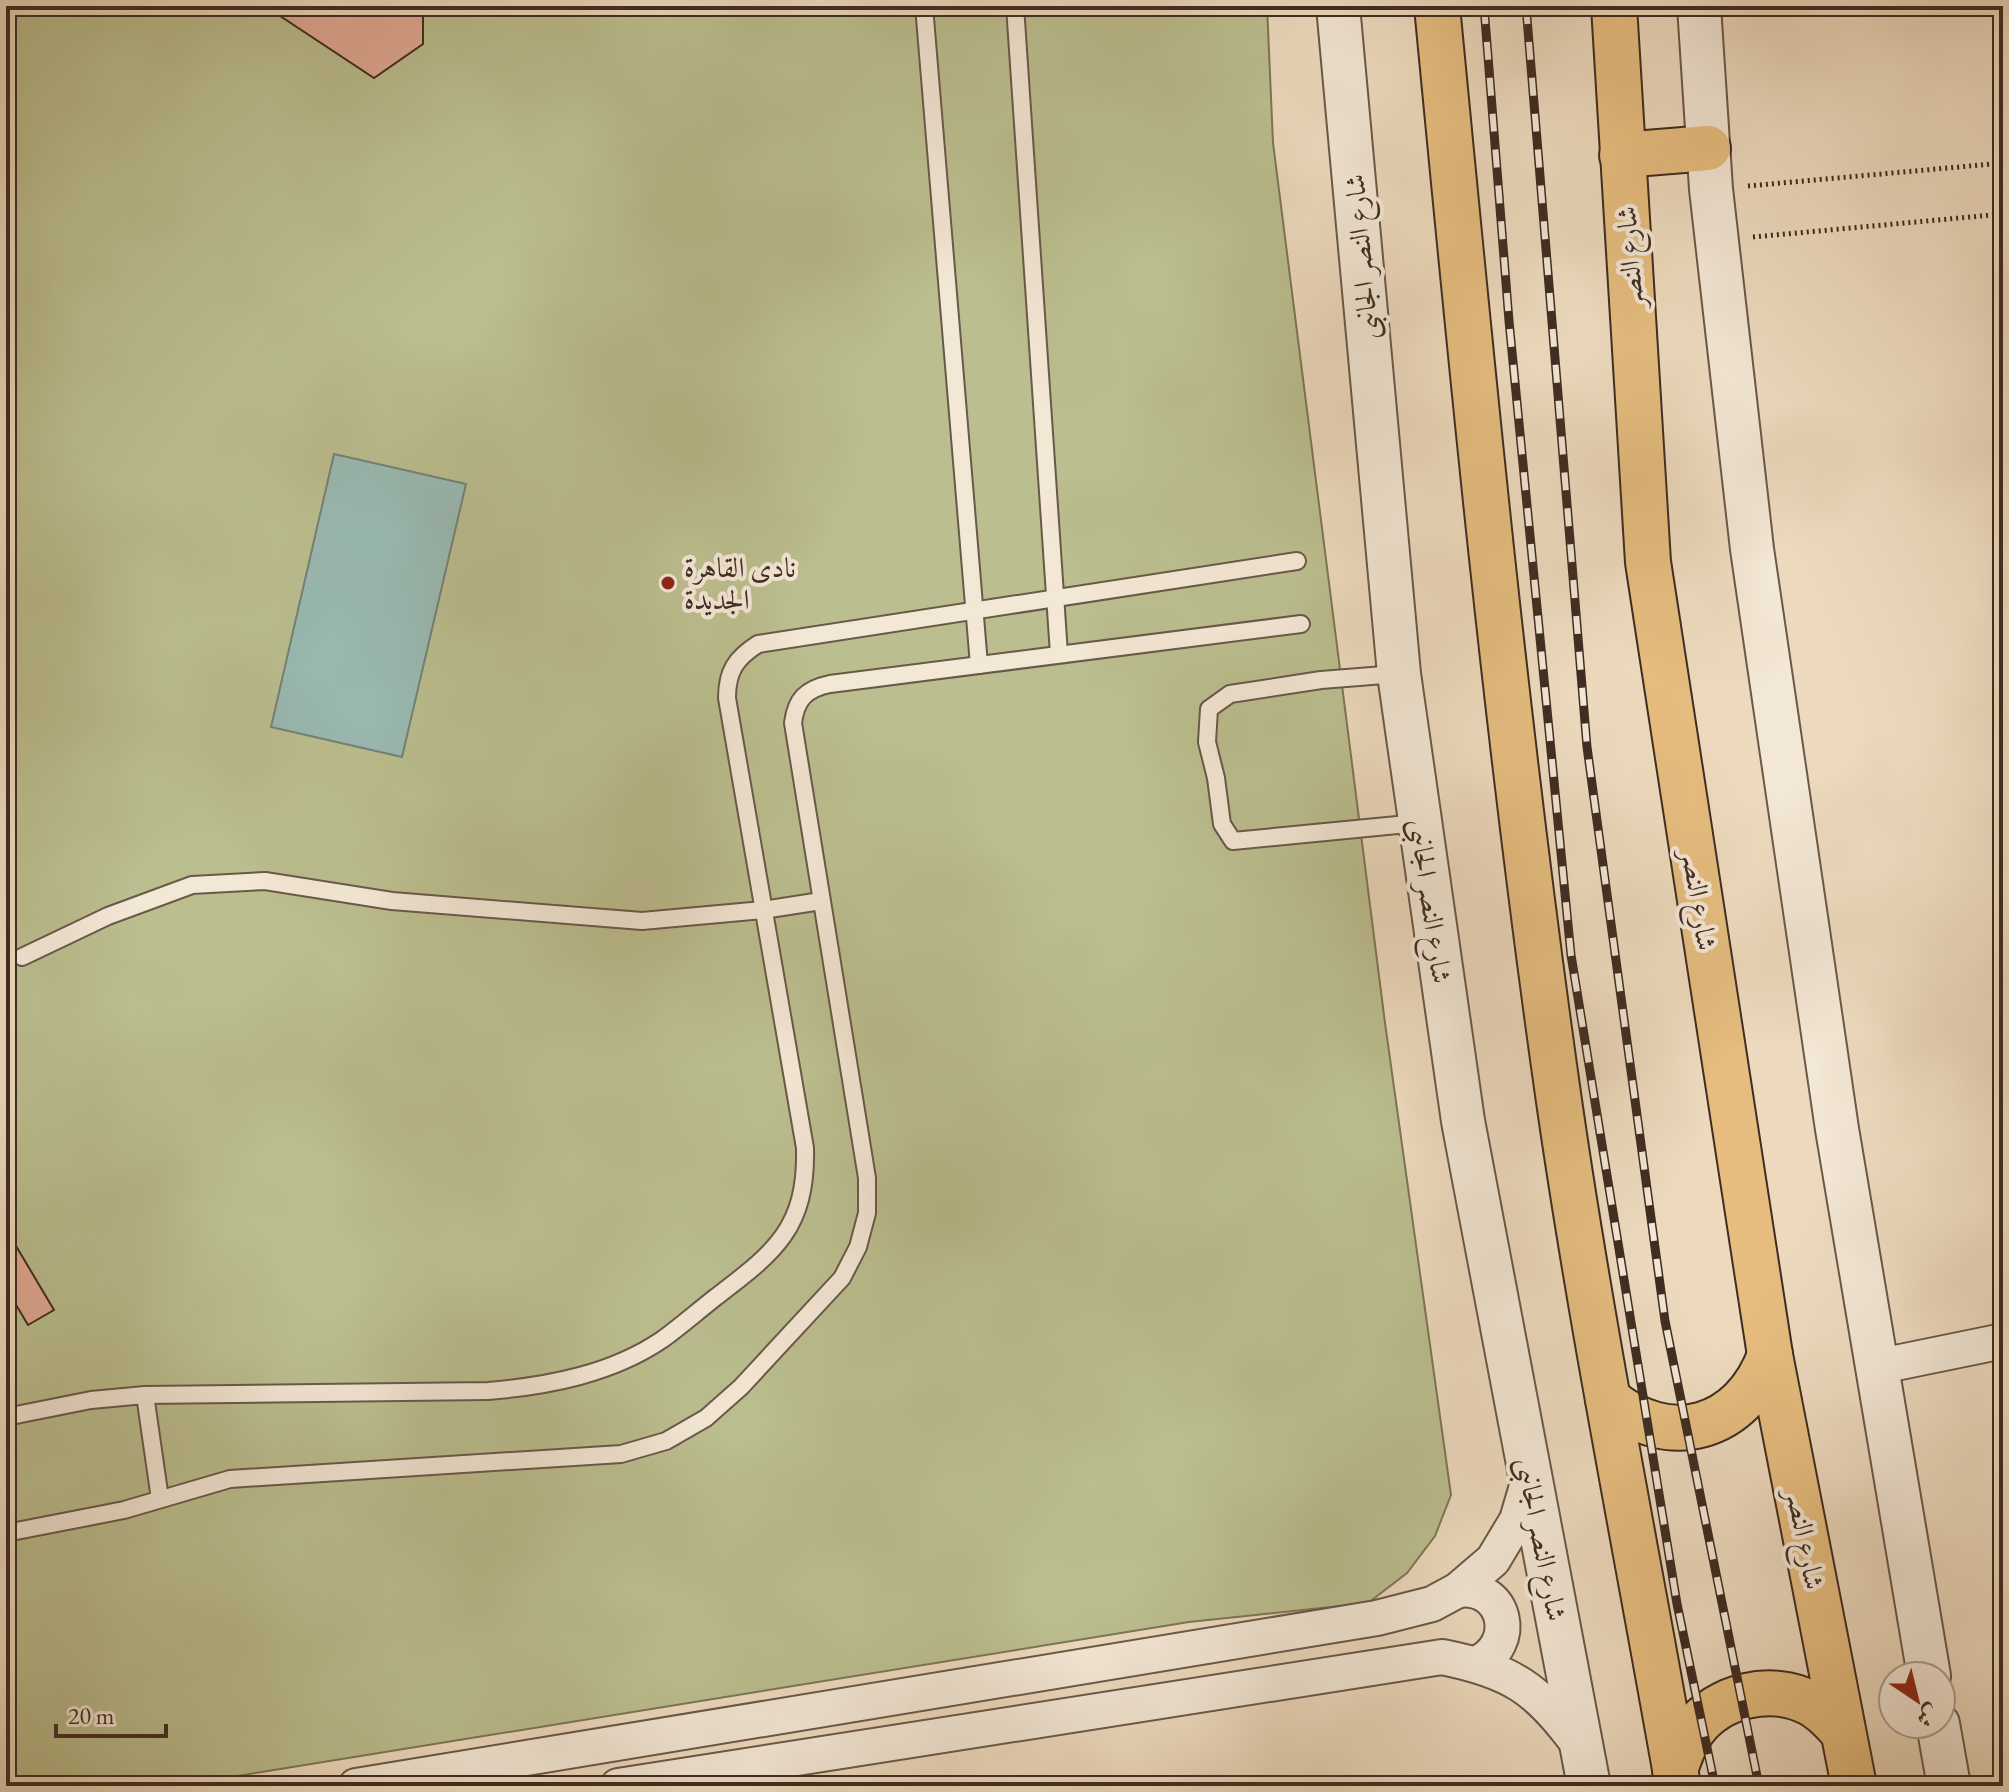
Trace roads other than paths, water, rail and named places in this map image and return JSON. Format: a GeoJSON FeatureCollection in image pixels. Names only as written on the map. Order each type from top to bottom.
{"type":"FeatureCollection","features":[{"type":"Feature","properties":{"kind":"main road"},"geometry":{"type":"LineString","coordinates":[[1437,6],[1491,568],[1559,1101],[1608,1399],[1677,1778]]}},
{"type":"Feature","properties":{"kind":"main road","name":"شارع النصر"},"geometry":{"type":"LineString","coordinates":[[1614,6],[1648,562],[1770,1355],[1854,1786]]}},
{"type":"Feature","properties":{"kind":"main road"},"geometry":{"type":"LineString","coordinates":[[1622,155],[1710,169]]}},
{"type":"Feature","properties":{"kind":"main road"},"geometry":{"type":"LineString","coordinates":[[1608,1399],[1624,1413],[1661,1427],[1682,1429],[1702,1425],[1738,1406],[1763,1374],[1770,1355]]}},
{"type":"Feature","properties":{"kind":"main road"},"geometry":{"type":"LineString","coordinates":[[1677,1778],[1682,1749],[1693,1730],[1708,1714],[1747,1695],[1769,1693],[1810,1703],[1828,1715],[1843,1732]]}},
{"type":"Feature","properties":{"kind":"street","name":"شارع النصر الجانبى"},"geometry":{"type":"LineString","coordinates":[[1338,6],[1399,674],[1463,1121],[1585,1767]]}},
{"type":"Feature","properties":{"kind":"street"},"geometry":{"type":"LineString","coordinates":[[1699,6],[1710,169],[1752,549],[1837,1129],[1926,1660]]}},
{"type":"Feature","properties":{"kind":"street"},"geometry":{"type":"LineString","coordinates":[[1876,1367],[2003,1341]]}},
{"type":"Feature","properties":{"kind":"street"},"geometry":{"type":"LineString","coordinates":[[356,1786],[1377,1618],[1432,1604],[1458,1590],[1493,1560],[1517,1520],[1530,1476]]}},
{"type":"Feature","properties":{"kind":"street"},"geometry":{"type":"LineString","coordinates":[[1458,1590],[1470,1589],[1493,1601],[1503,1624],[1497,1649],[1476,1664]]}},
{"type":"Feature","properties":{"kind":"street"},"geometry":{"type":"LineString","coordinates":[[618,1786],[1442,1657],[1476,1664],[1520,1682],[1554,1711],[1585,1767]]}},
{"type":"Feature","properties":{"kind":"street"},"geometry":{"type":"LineString","coordinates":[[1941,1740],[1949,1786]]}},
{"type":"Feature","properties":{"kind":"lane"},"geometry":{"type":"LineString","coordinates":[[924,6],[979,665]]}},
{"type":"Feature","properties":{"kind":"lane"},"geometry":{"type":"LineString","coordinates":[[1015,6],[1059,654]]}},
{"type":"Feature","properties":{"kind":"lane"},"geometry":{"type":"LineString","coordinates":[[6,1417],[91,1400],[145,1395],[488,1391],[533,1387],[592,1372],[660,1341],[771,1253],[788,1231],[806,1176],[805,1148],[727,698],[727,681],[733,665],[758,644],[1297,561]]}},
{"type":"Feature","properties":{"kind":"lane"},"geometry":{"type":"LineString","coordinates":[[6,1533],[124,1510],[230,1479],[621,1454],[666,1441],[706,1418],[730,1398],[842,1278],[858,1247],[867,1213],[867,1178],[793,723],[795,708],[803,695],[816,687],[830,684],[1301,624]]}},
{"type":"Feature","properties":{"kind":"lane"},"geometry":{"type":"LineString","coordinates":[[1399,674],[1321,680],[1230,694],[1209,709],[1207,742],[1222,824],[1233,841],[1420,822]]}},
{"type":"Feature","properties":{"kind":"lane"},"geometry":{"type":"LineString","coordinates":[[22,957],[108,916],[192,885],[265,881],[392,901],[642,921],[763,910],[821,901]]}},
{"type":"Feature","properties":{"kind":"lane"},"geometry":{"type":"LineString","coordinates":[[145,1395],[160,1499]]}},
{"type":"Feature","properties":{"kind":"water"},"geometry":{"type":"Polygon","coordinates":[[[334,454],[466,484],[402,757],[271,727],[334,454]]]}},
{"type":"Feature","properties":{"kind":"railway"},"geometry":{"type":"LineString","coordinates":[[1484,6],[1509,321],[1571,955],[1677,1604],[1715,1786]]}},
{"type":"Feature","properties":{"kind":"railway"},"geometry":{"type":"LineString","coordinates":[[1526,6],[1587,747],[1665,1321],[1759,1786]]}},
{"type":"Feature","properties":{"kind":"place","name":"نادى القاهرة الجديدة"},"geometry":{"type":"Point","coordinates":[668,583]}}]}
